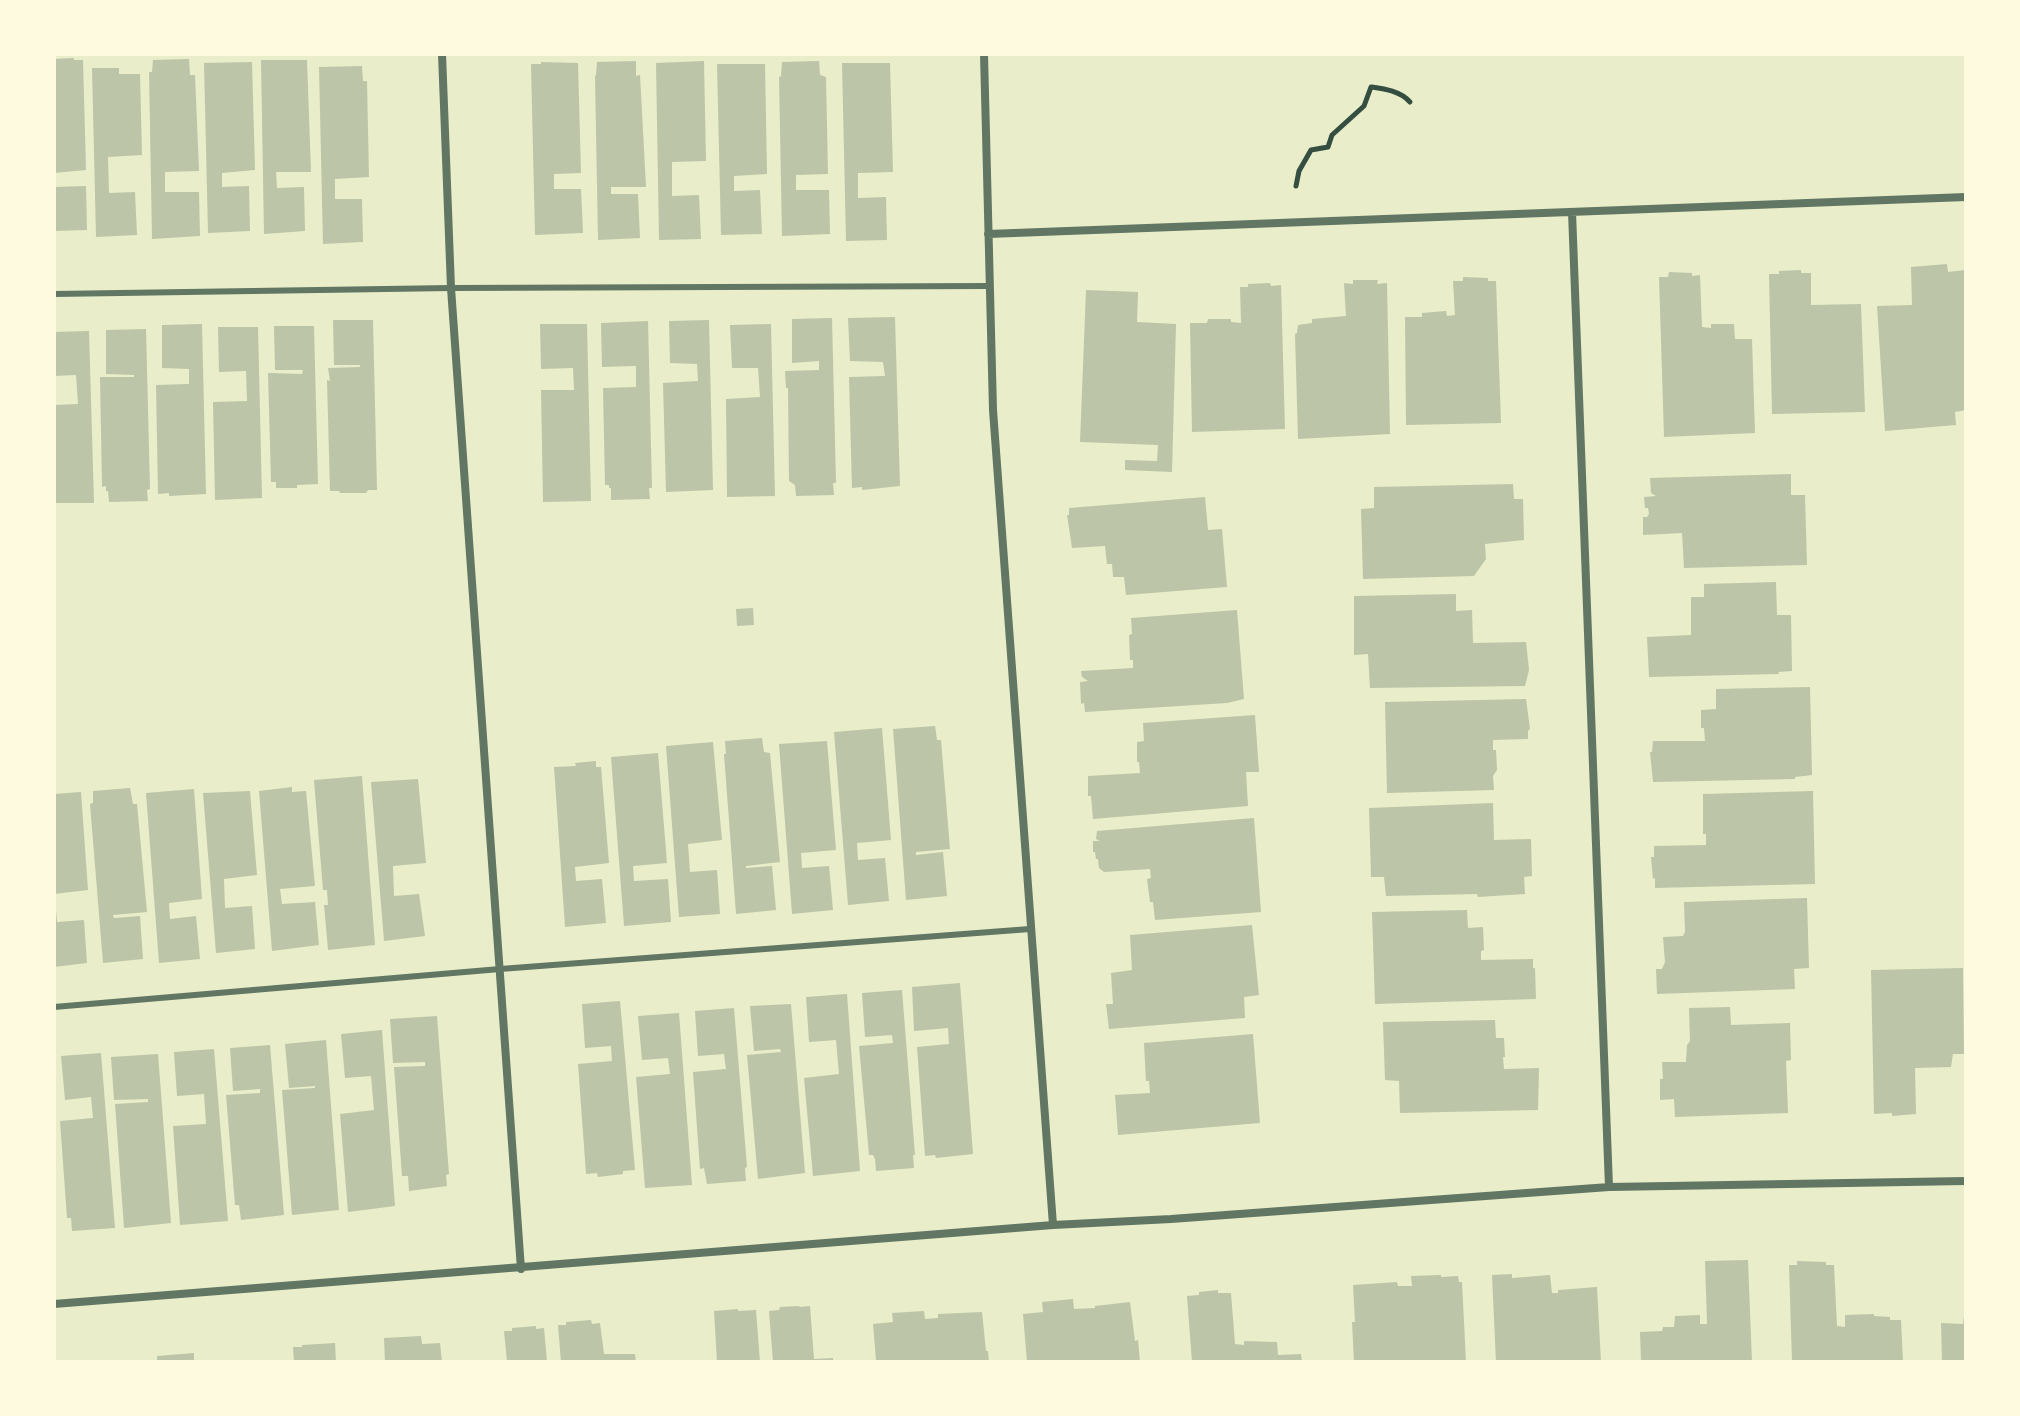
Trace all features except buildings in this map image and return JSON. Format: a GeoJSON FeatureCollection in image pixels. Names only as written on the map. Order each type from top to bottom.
{"type":"FeatureCollection","features":[{"type":"Feature","properties":{"kind":"street"},"geometry":{"type":"LineString","coordinates":[[442,54],[451,288],[521,1269]]}},
{"type":"Feature","properties":{"kind":"street"},"geometry":{"type":"LineString","coordinates":[[984,54],[993,410],[1053,1225]]}},
{"type":"Feature","properties":{"kind":"street"},"geometry":{"type":"LineString","coordinates":[[988,234],[1966,197]]}},
{"type":"Feature","properties":{"kind":"street"},"geometry":{"type":"LineString","coordinates":[[1572,212],[1609,1187]]}},
{"type":"Feature","properties":{"kind":"street"},"geometry":{"type":"LineString","coordinates":[[54,1304],[1053,1225],[1609,1187],[1966,1181]]}},
{"type":"Feature","properties":{"kind":"lane"},"geometry":{"type":"LineString","coordinates":[[54,294],[451,288],[989,286]]}},
{"type":"Feature","properties":{"kind":"lane"},"geometry":{"type":"LineString","coordinates":[[54,1007],[1030,929]]}},
{"type":"Feature","properties":{"kind":"path"},"geometry":{"type":"LineString","coordinates":[[1296,186],[1299,171],[1311,150],[1328,147],[1332,135],[1364,106],[1371,87],[1395,92],[1410,102]]}}]}
